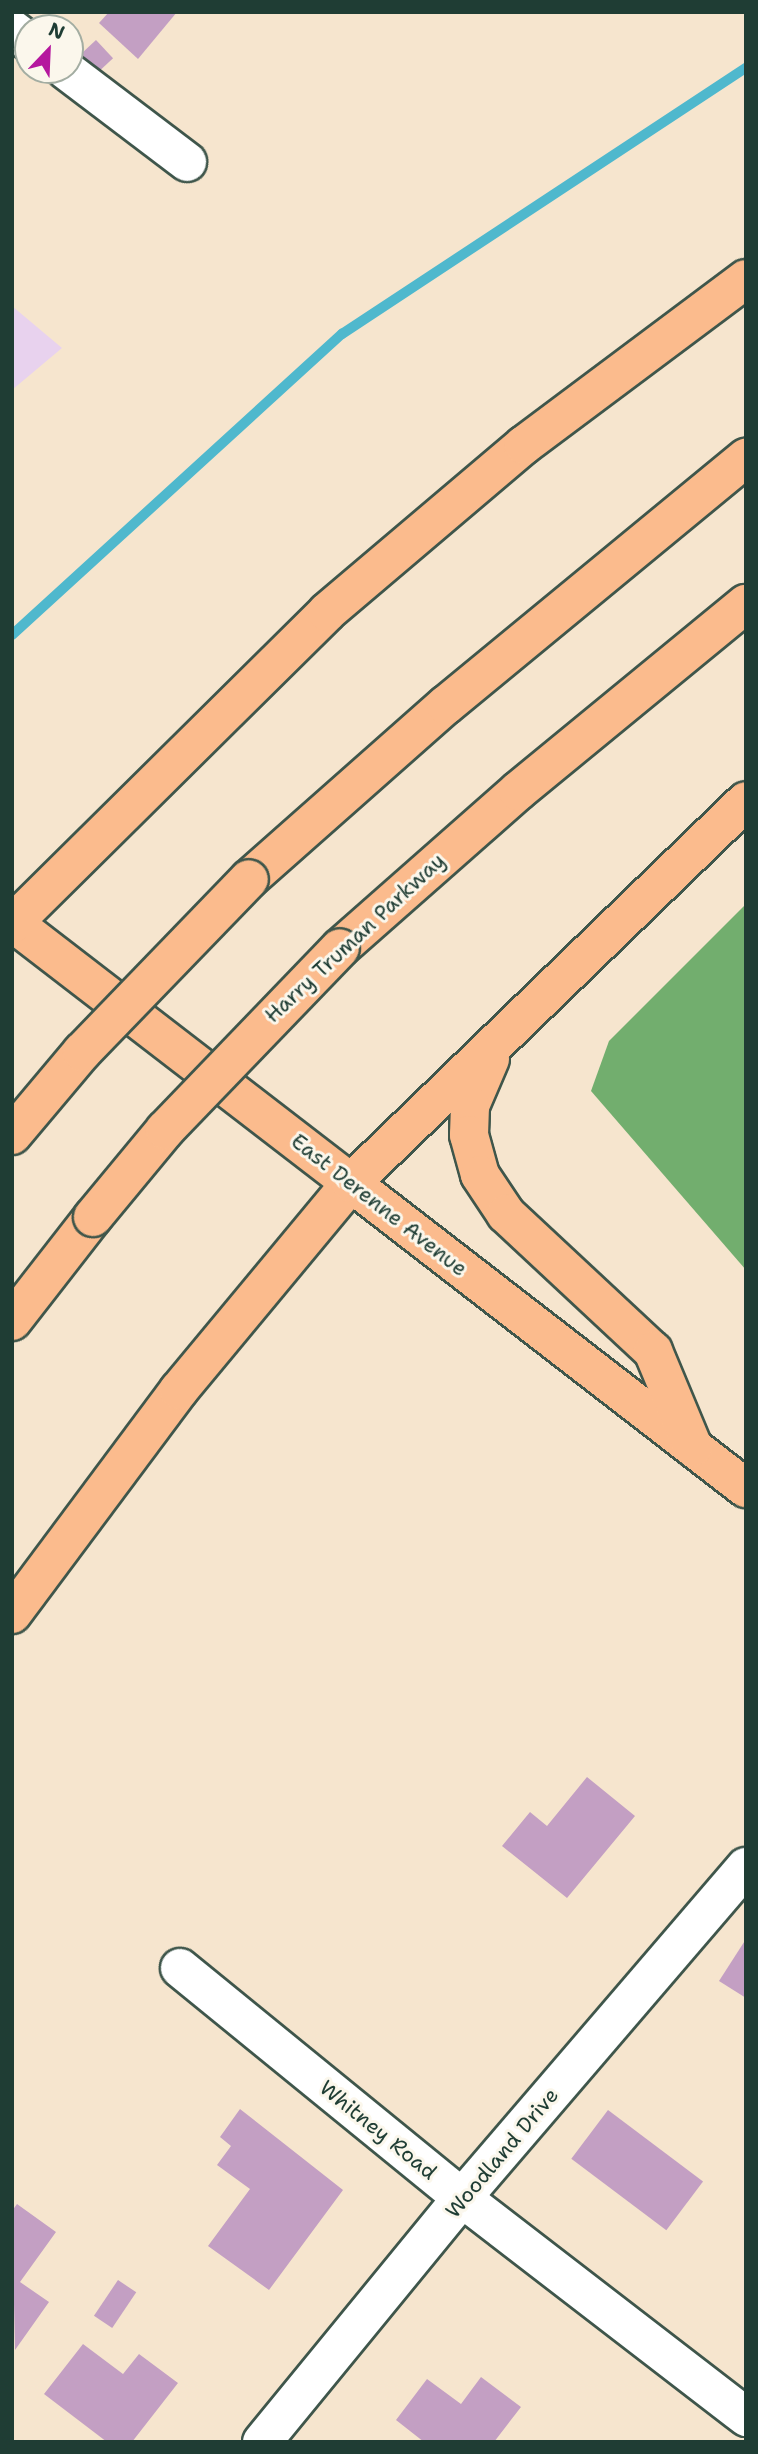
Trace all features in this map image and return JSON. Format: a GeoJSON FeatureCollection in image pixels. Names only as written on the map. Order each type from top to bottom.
{"type":"FeatureCollection","features":[{"type":"Feature","properties":{"kind":"main road"},"geometry":{"type":"LineString","coordinates":[[13,923],[327,612],[524,444],[746,279]]}},
{"type":"Feature","properties":{"kind":"main road"},"geometry":{"type":"LineString","coordinates":[[12,1135],[82,1052],[249,879],[436,714],[746,458]]}},
{"type":"Feature","properties":{"kind":"main road","name":"Harry Truman Parkway"},"geometry":{"type":"LineString","coordinates":[[12,1321],[165,1130],[340,948],[518,791],[746,604]]}},
{"type":"Feature","properties":{"kind":"main road"},"geometry":{"type":"LineString","coordinates":[[12,1614],[179,1390],[351,1183],[746,801]]}},
{"type":"Feature","properties":{"kind":"main road","name":"East Derenne Avenue"},"geometry":{"type":"LineString","coordinates":[[13,923],[746,1488]]}},
{"type":"Feature","properties":{"kind":"main road"},"geometry":{"type":"LineString","coordinates":[[501,1039],[470,1106],[469,1135],[480,1175],[506,1214],[653,1351],[693,1447]]}},
{"type":"Feature","properties":{"kind":"street"},"geometry":{"type":"LineString","coordinates":[[84,84],[187,162]]}},
{"type":"Feature","properties":{"kind":"street","name":"Woodland Drive"},"geometry":{"type":"LineString","coordinates":[[262,2442],[462,2198],[746,1867]]}},
{"type":"Feature","properties":{"kind":"street","name":"Whitney Road"},"geometry":{"type":"LineString","coordinates":[[180,1968],[462,2198],[746,2417]]}},
{"type":"Feature","properties":{"kind":"shaded area"},"geometry":{"type":"Polygon","coordinates":[[[12,306],[62,348],[12,390],[12,306]]]}},
{"type":"Feature","properties":{"kind":"green space"},"geometry":{"type":"Polygon","coordinates":[[[746,904],[746,1270],[591,1091],[609,1041],[746,904]]]}},
{"type":"Feature","properties":{"kind":"building"},"geometry":{"type":"Polygon","coordinates":[[[109,12],[177,12],[138,59],[99,23],[109,12]]]}},
{"type":"Feature","properties":{"kind":"building"},"geometry":{"type":"Polygon","coordinates":[[[96,40],[113,58],[95,75],[84,64],[84,51],[96,40]]]}},
{"type":"Feature","properties":{"kind":"building"},"geometry":{"type":"Polygon","coordinates":[[[587,1777],[635,1816],[567,1898],[502,1846],[530,1812],[547,1826],[587,1777]]]}},
{"type":"Feature","properties":{"kind":"building"},"geometry":{"type":"Polygon","coordinates":[[[746,1939],[746,1998],[719,1981],[746,1939]]]}},
{"type":"Feature","properties":{"kind":"building"},"geometry":{"type":"Polygon","coordinates":[[[240,2109],[343,2190],[269,2290],[208,2246],[250,2189],[217,2165],[231,2146],[220,2137],[240,2109]]]}},
{"type":"Feature","properties":{"kind":"building"},"geometry":{"type":"Polygon","coordinates":[[[608,2110],[703,2182],[666,2230],[571,2159],[608,2110]]]}},
{"type":"Feature","properties":{"kind":"building"},"geometry":{"type":"Polygon","coordinates":[[[17,2204],[56,2232],[20,2282],[49,2302],[15,2350],[12,2211],[17,2204]]]}},
{"type":"Feature","properties":{"kind":"building"},"geometry":{"type":"Polygon","coordinates":[[[118,2280],[136,2292],[112,2328],[94,2316],[118,2280]]]}},
{"type":"Feature","properties":{"kind":"building"},"geometry":{"type":"Polygon","coordinates":[[[83,2344],[123,2374],[139,2354],[178,2383],[132,2442],[107,2442],[44,2394],[83,2344]]]}},
{"type":"Feature","properties":{"kind":"building"},"geometry":{"type":"Polygon","coordinates":[[[481,2377],[521,2407],[494,2442],[424,2442],[396,2420],[427,2379],[461,2404],[481,2377]]]}},
{"type":"Feature","properties":{"kind":"waterway"},"geometry":{"type":"LineString","coordinates":[[12,635],[342,334],[746,68]]}}]}
